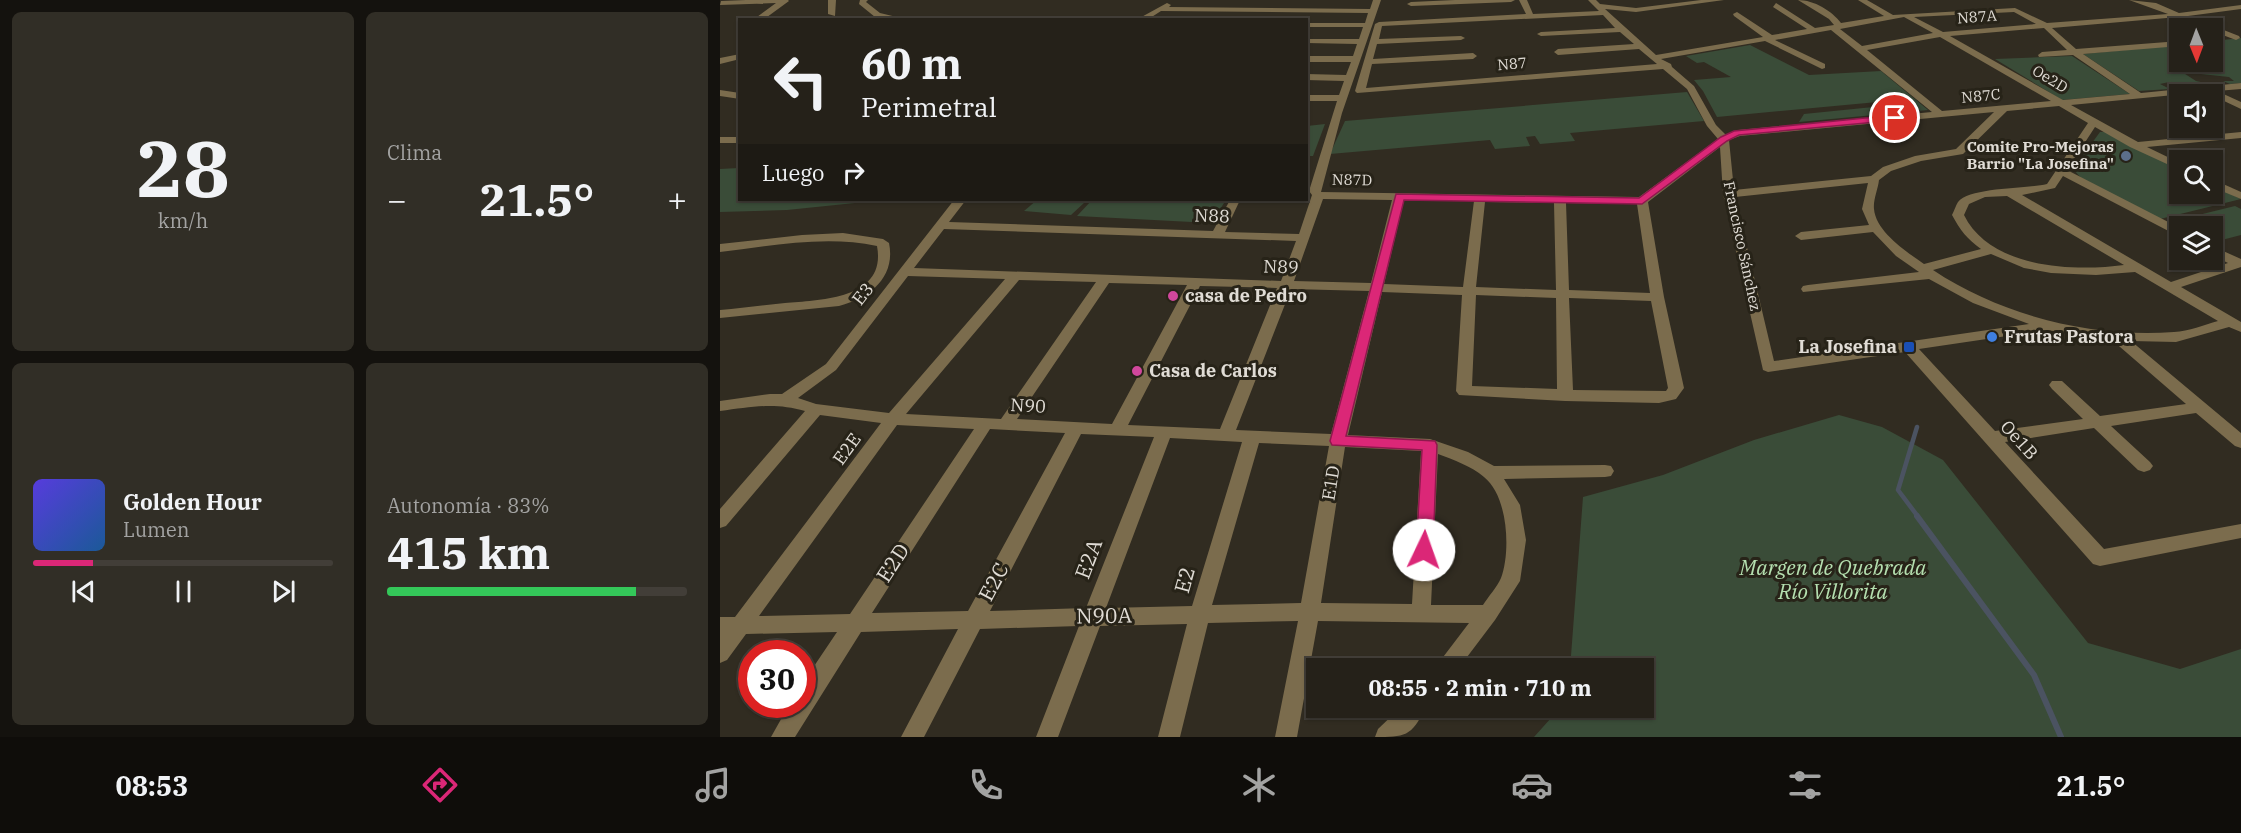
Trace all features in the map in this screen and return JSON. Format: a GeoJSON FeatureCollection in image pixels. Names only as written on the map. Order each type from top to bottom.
{"type":"FeatureCollection","features":[{"type":"Feature","properties":{"kind":"street"},"geometry":{"type":"LineString","coordinates":[[832,0],[832,14]]}},
{"type":"Feature","properties":{"kind":"street"},"geometry":{"type":"LineString","coordinates":[[864,0],[862,2],[878,15],[894,18]]}},
{"type":"Feature","properties":{"kind":"street"},"geometry":{"type":"LineString","coordinates":[[1136,18],[1167,0]]}},
{"type":"Feature","properties":{"kind":"street"},"geometry":{"type":"LineString","coordinates":[[1143,18],[1175,0]]}},
{"type":"Feature","properties":{"kind":"street"},"geometry":{"type":"LineString","coordinates":[[1406,23],[1411,2],[1511,0]]}},
{"type":"Feature","properties":{"kind":"street"},"geometry":{"type":"LineString","coordinates":[[1523,0],[1532,17]]}},
{"type":"Feature","properties":{"kind":"street"},"geometry":{"type":"LineString","coordinates":[[1226,435],[1304,238],[1321,162],[1348,78],[1356,59],[1379,24],[1532,17],[1597,6],[1636,10],[1720,0]]}},
{"type":"Feature","properties":{"kind":"street"},"geometry":{"type":"LineString","coordinates":[[1802,0],[1832,17],[1837,28],[1860,49],[1940,114]]}},
{"type":"Feature","properties":{"kind":"street"},"geometry":{"type":"LineString","coordinates":[[1862,0],[1893,18]]}},
{"type":"Feature","properties":{"kind":"street"},"geometry":{"type":"LineString","coordinates":[[1969,0],[1985,12]]}},
{"type":"Feature","properties":{"kind":"street"},"geometry":{"type":"LineString","coordinates":[[2133,0],[2180,15],[2238,38]]}},
{"type":"Feature","properties":{"kind":"street"},"geometry":{"type":"LineString","coordinates":[[723,2],[786,1]]}},
{"type":"Feature","properties":{"kind":"street"},"geometry":{"type":"LineString","coordinates":[[760,18],[786,1]]}},
{"type":"Feature","properties":{"kind":"street"},"geometry":{"type":"LineString","coordinates":[[1776,5],[1816,32]]}},
{"type":"Feature","properties":{"kind":"street"},"geometry":{"type":"LineString","coordinates":[[1159,9],[1374,6],[1368,25],[1369,62],[1473,56]]}},
{"type":"Feature","properties":{"kind":"street"},"geometry":{"type":"LineString","coordinates":[[1480,197],[1469,291],[1464,391],[1659,398],[1671,395],[1676,388],[1657,297],[1642,201],[1724,139],[1712,126],[1691,88],[1597,6]]}},
{"type":"Feature","properties":{"kind":"street","name":"N87A"},"geometry":{"type":"LineString","coordinates":[[1860,49],[1943,34],[2180,15],[2241,7]]}},
{"type":"Feature","properties":{"kind":"street"},"geometry":{"type":"LineString","coordinates":[[1656,57],[1816,32],[1905,15],[2015,10],[2046,26],[2074,52],[2140,96]]}},
{"type":"Feature","properties":{"kind":"street"},"geometry":{"type":"LineString","coordinates":[[1737,14],[1770,39],[1822,66]]}},
{"type":"Feature","properties":{"kind":"street","name":"Oe2D"},"geometry":{"type":"LineString","coordinates":[[1905,15],[1943,34],[2134,146],[2169,162]]}},
{"type":"Feature","properties":{"kind":"street"},"geometry":{"type":"LineString","coordinates":[[1308,25],[1368,25]]}},
{"type":"Feature","properties":{"kind":"street"},"geometry":{"type":"LineString","coordinates":[[1541,34],[1622,30]]}},
{"type":"Feature","properties":{"kind":"street"},"geometry":{"type":"LineString","coordinates":[[1308,41],[1368,42],[1461,38]]}},
{"type":"Feature","properties":{"kind":"street"},"geometry":{"type":"LineString","coordinates":[[2223,39],[2238,38]]}},
{"type":"Feature","properties":{"kind":"street"},"geometry":{"type":"LineString","coordinates":[[2042,56],[2169,44]]}},
{"type":"Feature","properties":{"kind":"street"},"geometry":{"type":"LineString","coordinates":[[1558,52],[1642,46]]}},
{"type":"Feature","properties":{"kind":"street"},"geometry":{"type":"LineString","coordinates":[[720,62],[738,57]]}},
{"type":"Feature","properties":{"kind":"street"},"geometry":{"type":"LineString","coordinates":[[1308,59],[1356,59]]}},
{"type":"Feature","properties":{"kind":"street","name":"N87"},"geometry":{"type":"LineString","coordinates":[[1369,62],[1360,91],[1668,66]]}},
{"type":"Feature","properties":{"kind":"street"},"geometry":{"type":"LineString","coordinates":[[1308,77],[1348,78]]}},
{"type":"Feature","properties":{"kind":"street","name":"N87C"},"geometry":{"type":"LineString","coordinates":[[2223,88],[2241,86]]}},
{"type":"Feature","properties":{"kind":"street"},"geometry":{"type":"LineString","coordinates":[[720,93],[738,96]]}},
{"type":"Feature","properties":{"kind":"street","name":"N87C"},"geometry":{"type":"LineString","coordinates":[[1724,139],[1737,133],[2169,93]]}},
{"type":"Feature","properties":{"kind":"street"},"geometry":{"type":"LineString","coordinates":[[1308,98],[1342,98]]}},
{"type":"Feature","properties":{"kind":"street"},"geometry":{"type":"LineString","coordinates":[[2223,98],[2241,106]]}},
{"type":"Feature","properties":{"kind":"street"},"geometry":{"type":"LineString","coordinates":[[1729,194],[1874,179],[1887,169],[1919,158],[1959,152],[2003,109]]}},
{"type":"Feature","properties":{"kind":"street"},"geometry":{"type":"LineString","coordinates":[[2093,123],[2047,188],[1983,194],[1964,202],[1958,215],[1968,234],[2019,262],[2058,271],[2104,273],[2140,267]]}},
{"type":"Feature","properties":{"kind":"street"},"geometry":{"type":"LineString","coordinates":[[2134,146],[2241,135]]}},
{"type":"Feature","properties":{"kind":"street","name":"Francisco Sánchez"},"geometry":{"type":"LineString","coordinates":[[1724,139],[1729,194],[1768,367],[1909,347]]}},
{"type":"Feature","properties":{"kind":"street"},"geometry":{"type":"LineString","coordinates":[[720,140],[738,140]]}},
{"type":"Feature","properties":{"kind":"street"},"geometry":{"type":"LineString","coordinates":[[2060,170],[2169,227]]}},
{"type":"Feature","properties":{"kind":"street"},"geometry":{"type":"LineString","coordinates":[[1874,179],[1868,209],[1876,228],[1900,253],[1927,272],[1978,300],[2047,326],[2116,336],[2176,337],[2236,325]]}},
{"type":"Feature","properties":{"kind":"street"},"geometry":{"type":"LineString","coordinates":[[2223,186],[2238,192]]}},
{"type":"Feature","properties":{"kind":"street"},"geometry":{"type":"LineString","coordinates":[[2007,191],[2236,325]]}},
{"type":"Feature","properties":{"kind":"street","name":"N87D"},"geometry":{"type":"LineString","coordinates":[[1313,192],[1642,201]]}},
{"type":"Feature","properties":{"kind":"street","name":"E1D"},"geometry":{"type":"LineString","coordinates":[[1286,737],[1310,612],[1338,441],[1400,196]]}},
{"type":"Feature","properties":{"kind":"street"},"geometry":{"type":"LineString","coordinates":[[1560,200],[1565,396]]}},
{"type":"Feature","properties":{"kind":"street","name":"E3"},"geometry":{"type":"LineString","coordinates":[[785,399],[831,367],[959,201]]}},
{"type":"Feature","properties":{"kind":"street"},"geometry":{"type":"LineString","coordinates":[[1218,235],[1235,201]]}},
{"type":"Feature","properties":{"kind":"street","name":"N88"},"geometry":{"type":"LineString","coordinates":[[940,225],[1304,238]]}},
{"type":"Feature","properties":{"kind":"street"},"geometry":{"type":"LineString","coordinates":[[1801,236],[1876,228]]}},
{"type":"Feature","properties":{"kind":"street"},"geometry":{"type":"LineString","coordinates":[[720,248],[841,237],[883,243],[886,252],[880,274],[866,291],[839,302],[720,314]]}},
{"type":"Feature","properties":{"kind":"street"},"geometry":{"type":"LineString","coordinates":[[1808,289],[1927,272],[1962,257],[1994,250]]}},
{"type":"Feature","properties":{"kind":"street"},"geometry":{"type":"LineString","coordinates":[[2223,256],[2240,264]]}},
{"type":"Feature","properties":{"kind":"street"},"geometry":{"type":"LineString","coordinates":[[2171,286],[2240,264]]}},
{"type":"Feature","properties":{"kind":"street","name":"N89"},"geometry":{"type":"LineString","coordinates":[[904,272],[1657,297]]}},
{"type":"Feature","properties":{"kind":"street","name":"E2E"},"geometry":{"type":"LineString","coordinates":[[720,653],[730,626],[893,419],[1015,276]]}},
{"type":"Feature","properties":{"kind":"street"},"geometry":{"type":"LineString","coordinates":[[1005,424],[1106,278]]}},
{"type":"Feature","properties":{"kind":"street"},"geometry":{"type":"LineString","coordinates":[[1117,430],[1195,282]]}},
{"type":"Feature","properties":{"kind":"street"},"geometry":{"type":"LineString","coordinates":[[1909,347],[2047,326]]}},
{"type":"Feature","properties":{"kind":"street"},"geometry":{"type":"LineString","coordinates":[[2116,336],[2241,442]]}},
{"type":"Feature","properties":{"kind":"street","name":"Oe1B"},"geometry":{"type":"LineString","coordinates":[[1909,347],[2100,558],[2241,531]]}},
{"type":"Feature","properties":{"kind":"street"},"geometry":{"type":"LineString","coordinates":[[2057,385],[2144,466]]}},
{"type":"Feature","properties":{"kind":"street","name":"N90"},"geometry":{"type":"LineString","coordinates":[[724,409],[770,399],[785,399],[816,409],[893,419],[1430,445],[1462,456],[1492,473]]}},
{"type":"Feature","properties":{"kind":"street"},"geometry":{"type":"LineString","coordinates":[[1991,438],[2199,407]]}},
{"type":"Feature","properties":{"kind":"street"},"geometry":{"type":"LineString","coordinates":[[720,521],[816,409]]}},
{"type":"Feature","properties":{"kind":"street","name":"E2D"},"geometry":{"type":"LineString","coordinates":[[816,682],[985,424]]}},
{"type":"Feature","properties":{"kind":"street","name":"E2C"},"geometry":{"type":"LineString","coordinates":[[912,737],[1076,428]]}},
{"type":"Feature","properties":{"kind":"street","name":"E2A"},"geometry":{"type":"LineString","coordinates":[[1047,737],[1164,432]]}},
{"type":"Feature","properties":{"kind":"street","name":"E2"},"geometry":{"type":"LineString","coordinates":[[1168,737],[1200,614],[1251,436]]}},
{"type":"Feature","properties":{"kind":"street"},"geometry":{"type":"LineString","coordinates":[[1421,614],[1430,445]]}},
{"type":"Feature","properties":{"kind":"street"},"geometry":{"type":"LineString","coordinates":[[1453,658],[1488,614],[1510,581],[1517,540],[1511,505],[1492,473],[1605,471]]}},
{"type":"Feature","properties":{"kind":"street","name":"N90A"},"geometry":{"type":"LineString","coordinates":[[730,626],[1094,615],[1310,612],[1488,614]]}},
{"type":"Feature","properties":{"kind":"street","name":"E2D"},"geometry":{"type":"LineString","coordinates":[[782,737],[794,718]]}},
{"type":"Feature","properties":{"kind":"street"},"geometry":{"type":"LineString","coordinates":[[1386,737],[1406,718]]}},
{"type":"Feature","properties":{"kind":"green space"},"geometry":{"type":"Polygon","coordinates":[[[2241,38],[2241,83],[2230,84],[2223,81],[2234,81],[2229,77],[2182,72],[2223,72],[2223,40],[2241,38]]]}},
{"type":"Feature","properties":{"kind":"green space"},"geometry":{"type":"Polygon","coordinates":[[[1750,45],[1809,75],[1881,71],[1928,110],[1799,122],[1804,114],[1903,104],[1899,100],[1717,117],[1703,91],[1694,80],[1731,77],[1704,62],[1697,63],[1686,56],[1750,45]]]}},
{"type":"Feature","properties":{"kind":"green space"},"geometry":{"type":"Polygon","coordinates":[[[2169,46],[2169,72],[2182,72],[2196,81],[2210,84],[2173,84],[2169,82],[2160,84],[2169,89],[2139,91],[2083,54],[2169,46]]]}},
{"type":"Feature","properties":{"kind":"green space"},"geometry":{"type":"Polygon","coordinates":[[[2072,56],[2130,94],[2062,100],[1995,59],[2072,56]]]}},
{"type":"Feature","properties":{"kind":"green space"},"geometry":{"type":"Polygon","coordinates":[[[1687,92],[1704,121],[1570,133],[1575,141],[1540,144],[1535,136],[1526,137],[1530,146],[1495,149],[1490,140],[1330,154],[1345,121],[1687,92]]]}},
{"type":"Feature","properties":{"kind":"green space"},"geometry":{"type":"Polygon","coordinates":[[[1325,124],[1313,156],[1308,156],[1308,126],[1325,124]]]}},
{"type":"Feature","properties":{"kind":"green space"},"geometry":{"type":"Polygon","coordinates":[[[2100,132],[2106,132],[2169,164],[2169,204],[2221,204],[2160,219],[2082,179],[2073,169],[2100,132]]]}},
{"type":"Feature","properties":{"kind":"green space"},"geometry":{"type":"Polygon","coordinates":[[[738,168],[738,201],[874,201],[787,210],[720,212],[720,169],[738,168]]]}},
{"type":"Feature","properties":{"kind":"green space"},"geometry":{"type":"Polygon","coordinates":[[[2223,190],[2241,199],[2223,203],[2223,190]]]}},
{"type":"Feature","properties":{"kind":"green space"},"geometry":{"type":"Polygon","coordinates":[[[1036,201],[1085,202],[1071,215],[1024,211],[1036,201]]]}},
{"type":"Feature","properties":{"kind":"green space"},"geometry":{"type":"Polygon","coordinates":[[[1091,201],[1225,201],[1211,223],[1077,216],[1091,201]]]}},
{"type":"Feature","properties":{"kind":"green space"},"geometry":{"type":"Polygon","coordinates":[[[2235,206],[2241,209],[2241,235],[2223,240],[2223,216],[2194,216],[2235,206]]]}},
{"type":"Feature","properties":{"kind":"green space","name":"Margen de Quebrada Río Villorita"},"geometry":{"type":"Polygon","coordinates":[[[1839,415],[1882,427],[1943,460],[2088,643],[2180,669],[2241,649],[2241,737],[1534,737],[1551,718],[1654,718],[1654,658],[1571,658],[1583,497],[1663,475],[1754,440],[1839,415]]]}},
{"type":"Feature","properties":{"kind":"waterway"},"geometry":{"type":"LineString","coordinates":[[1917,427],[1898,490],[1919,518]]}},
{"type":"Feature","properties":{"kind":"waterway"},"geometry":{"type":"LineString","coordinates":[[1917,516],[2034,675],[2061,737]]}},
{"type":"Feature","properties":{"kind":"place","name":"Comite Pro-Mejoras Barrio \"La Josefina\""},"geometry":{"type":"Point","coordinates":[2126,156]}},
{"type":"Feature","properties":{"kind":"place","name":"casa de Pedro"},"geometry":{"type":"Point","coordinates":[1173,296]}},
{"type":"Feature","properties":{"kind":"place","name":"Frutas Pastora"},"geometry":{"type":"Point","coordinates":[1992,337]}},
{"type":"Feature","properties":{"kind":"place","name":"La Josefina"},"geometry":{"type":"Point","coordinates":[1909,347]}},
{"type":"Feature","properties":{"kind":"place","name":"Casa de Carlos"},"geometry":{"type":"Point","coordinates":[1137,371]}},
{"type":"Feature","properties":{"kind":"route"},"geometry":{"type":"LineString","coordinates":[[1424,550],[1430,445],[1338,441],[1400,196],[1642,201],[1724,139],[1737,133],[1895,118]]}}]}
